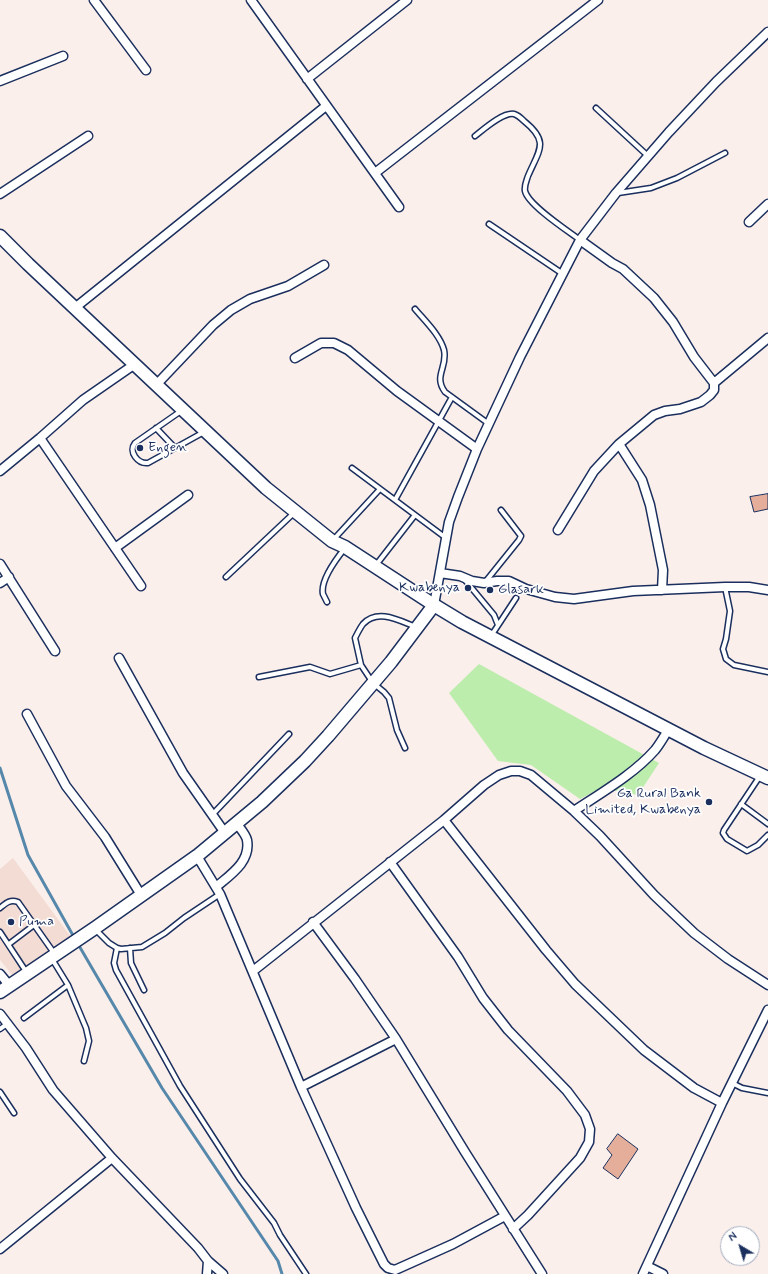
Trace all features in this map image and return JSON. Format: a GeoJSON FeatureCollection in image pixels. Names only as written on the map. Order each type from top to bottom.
{"type":"FeatureCollection","features":[{"type":"Feature","properties":{"kind":"main road"},"geometry":{"type":"LineString","coordinates":[[0,236],[266,488],[332,541],[345,547],[434,605],[490,636],[704,748],[764,776]]}},
{"type":"Feature","properties":{"kind":"main road"},"geometry":{"type":"LineString","coordinates":[[5,989],[197,856],[237,824],[305,761],[373,683],[434,605]]}},
{"type":"Feature","properties":{"kind":"street"},"geometry":{"type":"LineString","coordinates":[[94,0],[146,70]]}},
{"type":"Feature","properties":{"kind":"street"},"geometry":{"type":"LineString","coordinates":[[251,0],[399,207]]}},
{"type":"Feature","properties":{"kind":"street"},"geometry":{"type":"LineString","coordinates":[[307,80],[407,0]]}},
{"type":"Feature","properties":{"kind":"street"},"geometry":{"type":"LineString","coordinates":[[375,173],[598,0]]}},
{"type":"Feature","properties":{"kind":"street"},"geometry":{"type":"LineString","coordinates":[[434,605],[449,522],[458,496],[520,357],[580,240],[616,193],[648,156],[716,82],[767,35]]}},
{"type":"Feature","properties":{"kind":"street"},"geometry":{"type":"LineString","coordinates":[[0,81],[62,56]]}},
{"type":"Feature","properties":{"kind":"street"},"geometry":{"type":"LineString","coordinates":[[76,307],[326,106]]}},
{"type":"Feature","properties":{"kind":"street"},"geometry":{"type":"LineString","coordinates":[[0,194],[88,136]]}},
{"type":"Feature","properties":{"kind":"street"},"geometry":{"type":"LineString","coordinates":[[749,222],[768,204]]}},
{"type":"Feature","properties":{"kind":"street"},"geometry":{"type":"LineString","coordinates":[[558,530],[594,470],[619,444],[654,415],[701,402],[714,390],[714,383],[694,357],[673,322],[654,298],[623,269],[580,240]]}},
{"type":"Feature","properties":{"kind":"street"},"geometry":{"type":"LineString","coordinates":[[157,384],[213,325],[231,310],[250,299],[288,286],[324,265]]}},
{"type":"Feature","properties":{"kind":"street"},"geometry":{"type":"LineString","coordinates":[[714,383],[768,338]]}},
{"type":"Feature","properties":{"kind":"street"},"geometry":{"type":"LineString","coordinates":[[295,358],[321,343],[334,343],[348,350],[397,391],[478,449]]}},
{"type":"Feature","properties":{"kind":"street"},"geometry":{"type":"LineString","coordinates":[[0,471],[83,400],[134,364]]}},
{"type":"Feature","properties":{"kind":"street"},"geometry":{"type":"LineString","coordinates":[[40,438],[141,586]]}},
{"type":"Feature","properties":{"kind":"street"},"geometry":{"type":"LineString","coordinates":[[619,444],[642,480],[650,505],[663,570],[662,590]]}},
{"type":"Feature","properties":{"kind":"street"},"geometry":{"type":"LineString","coordinates":[[115,548],[188,495]]}},
{"type":"Feature","properties":{"kind":"street"},"geometry":{"type":"LineString","coordinates":[[0,564],[55,651]]}},
{"type":"Feature","properties":{"kind":"street"},"geometry":{"type":"LineString","coordinates":[[440,573],[484,583],[509,581],[555,597],[574,599],[633,591],[725,587],[749,587],[768,590]]}},
{"type":"Feature","properties":{"kind":"street"},"geometry":{"type":"LineString","coordinates":[[0,583],[9,577]]}},
{"type":"Feature","properties":{"kind":"street"},"geometry":{"type":"LineString","coordinates":[[119,658],[183,773],[225,833]]}},
{"type":"Feature","properties":{"kind":"street"},"geometry":{"type":"LineString","coordinates":[[27,714],[66,786],[105,837],[141,895]]}},
{"type":"Feature","properties":{"kind":"street"},"geometry":{"type":"LineString","coordinates":[[574,811],[605,791],[647,759],[656,749],[669,729]]}},
{"type":"Feature","properties":{"kind":"street"},"geometry":{"type":"LineString","coordinates":[[253,971],[313,922],[444,820],[484,786],[499,775],[511,771],[520,771],[530,775],[574,811],[600,836],[654,895],[694,933],[728,959],[768,986]]}},
{"type":"Feature","properties":{"kind":"street"},"geometry":{"type":"LineString","coordinates":[[444,820],[542,945],[575,984],[644,1050],[694,1088],[722,1103]]}},
{"type":"Feature","properties":{"kind":"street"},"geometry":{"type":"LineString","coordinates":[[218,891],[240,866],[246,852],[247,839],[237,824]]}},
{"type":"Feature","properties":{"kind":"street"},"geometry":{"type":"LineString","coordinates":[[197,856],[218,891],[301,1087],[356,1208],[387,1269],[395,1270],[453,1244],[505,1216]]}},
{"type":"Feature","properties":{"kind":"street"},"geometry":{"type":"LineString","coordinates":[[390,862],[458,957],[483,998],[508,1030],[566,1091],[585,1115],[590,1129],[589,1142],[580,1158],[514,1229]]}},
{"type":"Feature","properties":{"kind":"street"},"geometry":{"type":"LineString","coordinates":[[313,922],[355,979],[396,1039],[542,1274]]}},
{"type":"Feature","properties":{"kind":"street"},"geometry":{"type":"LineString","coordinates":[[0,974],[5,989]]}},
{"type":"Feature","properties":{"kind":"street"},"geometry":{"type":"LineString","coordinates":[[663,1274],[645,1270],[722,1103],[768,1010]]}},
{"type":"Feature","properties":{"kind":"street"},"geometry":{"type":"LineString","coordinates":[[0,1014],[26,1048],[53,1090],[112,1158],[198,1248],[208,1261],[222,1274]]}},
{"type":"Feature","properties":{"kind":"street"},"geometry":{"type":"LineString","coordinates":[[301,1087],[396,1039]]}},
{"type":"Feature","properties":{"kind":"street"},"geometry":{"type":"LineString","coordinates":[[0,1249],[112,1158]]}},
{"type":"Feature","properties":{"kind":"street"},"geometry":{"type":"LineString","coordinates":[[207,1274],[208,1261]]}},
{"type":"Feature","properties":{"kind":"lane"},"geometry":{"type":"LineString","coordinates":[[596,108],[648,156]]}},
{"type":"Feature","properties":{"kind":"lane"},"geometry":{"type":"LineString","coordinates":[[475,136],[502,116],[509,114],[516,114],[533,128],[539,136],[541,144],[525,184],[526,193],[539,209],[580,240]]}},
{"type":"Feature","properties":{"kind":"lane"},"geometry":{"type":"LineString","coordinates":[[616,193],[651,188],[677,178],[725,153]]}},
{"type":"Feature","properties":{"kind":"lane"},"geometry":{"type":"LineString","coordinates":[[489,224],[563,274]]}},
{"type":"Feature","properties":{"kind":"lane"},"geometry":{"type":"LineString","coordinates":[[415,309],[439,338],[444,349],[445,359],[440,377],[441,386],[445,392],[489,424]]}},
{"type":"Feature","properties":{"kind":"lane"},"geometry":{"type":"LineString","coordinates":[[395,500],[452,397]]}},
{"type":"Feature","properties":{"kind":"lane"},"geometry":{"type":"LineString","coordinates":[[183,409],[135,443],[132,447],[132,452],[140,461],[143,463],[148,463],[206,431]]}},
{"type":"Feature","properties":{"kind":"lane"},"geometry":{"type":"LineString","coordinates":[[156,428],[175,448]]}},
{"type":"Feature","properties":{"kind":"lane"},"geometry":{"type":"LineString","coordinates":[[352,468],[446,538]]}},
{"type":"Feature","properties":{"kind":"lane"},"geometry":{"type":"LineString","coordinates":[[332,541],[380,489]]}},
{"type":"Feature","properties":{"kind":"lane"},"geometry":{"type":"LineString","coordinates":[[484,583],[519,540],[520,536],[501,510]]}},
{"type":"Feature","properties":{"kind":"lane"},"geometry":{"type":"LineString","coordinates":[[226,577],[295,512]]}},
{"type":"Feature","properties":{"kind":"lane"},"geometry":{"type":"LineString","coordinates":[[375,567],[415,515]]}},
{"type":"Feature","properties":{"kind":"lane"},"geometry":{"type":"LineString","coordinates":[[327,602],[323,593],[325,581],[334,562],[345,547]]}},
{"type":"Feature","properties":{"kind":"lane"},"geometry":{"type":"LineString","coordinates":[[464,578],[494,615],[498,625]]}},
{"type":"Feature","properties":{"kind":"lane"},"geometry":{"type":"LineString","coordinates":[[725,587],[730,611],[723,649],[726,659],[734,665],[768,672]]}},
{"type":"Feature","properties":{"kind":"lane"},"geometry":{"type":"LineString","coordinates":[[490,636],[516,598]]}},
{"type":"Feature","properties":{"kind":"lane"},"geometry":{"type":"LineString","coordinates":[[405,748],[397,730],[389,698],[373,683],[361,665],[355,638],[363,624],[373,618],[385,615],[417,627]]}},
{"type":"Feature","properties":{"kind":"lane"},"geometry":{"type":"LineString","coordinates":[[259,677],[310,667],[330,674],[361,665]]}},
{"type":"Feature","properties":{"kind":"lane"},"geometry":{"type":"LineString","coordinates":[[212,815],[289,734]]}},
{"type":"Feature","properties":{"kind":"lane"},"geometry":{"type":"LineString","coordinates":[[764,776],[741,804],[723,833],[727,839],[747,851],[758,845],[768,835]]}},
{"type":"Feature","properties":{"kind":"lane"},"geometry":{"type":"LineString","coordinates":[[741,804],[768,824]]}},
{"type":"Feature","properties":{"kind":"lane"},"geometry":{"type":"LineString","coordinates":[[91,930],[117,948],[142,947],[165,934],[218,891]]}},
{"type":"Feature","properties":{"kind":"lane"},"geometry":{"type":"LineString","coordinates":[[0,908],[8,901],[13,900],[18,902],[53,956],[68,985],[86,1028],[89,1041],[84,1061]]}},
{"type":"Feature","properties":{"kind":"lane"},"geometry":{"type":"LineString","coordinates":[[9,944],[34,925]]}},
{"type":"Feature","properties":{"kind":"lane"},"geometry":{"type":"LineString","coordinates":[[0,932],[28,973]]}},
{"type":"Feature","properties":{"kind":"lane"},"geometry":{"type":"LineString","coordinates":[[117,948],[114,963],[116,970],[168,1065],[222,1153],[252,1196],[268,1213],[280,1235],[306,1274]]}},
{"type":"Feature","properties":{"kind":"lane"},"geometry":{"type":"LineString","coordinates":[[130,948],[131,963],[144,990]]}},
{"type":"Feature","properties":{"kind":"lane"},"geometry":{"type":"LineString","coordinates":[[24,1018],[68,985]]}},
{"type":"Feature","properties":{"kind":"lane"},"geometry":{"type":"LineString","coordinates":[[0,1029],[7,1024]]}},
{"type":"Feature","properties":{"kind":"lane"},"geometry":{"type":"LineString","coordinates":[[732,1083],[753,1091],[768,1093]]}},
{"type":"Feature","properties":{"kind":"lane"},"geometry":{"type":"LineString","coordinates":[[0,1092],[14,1113]]}},
{"type":"Feature","properties":{"kind":"shaded area"},"geometry":{"type":"Polygon","coordinates":[[[13,858],[71,937],[13,976],[0,960],[0,869],[13,858]]]}},
{"type":"Feature","properties":{"kind":"green space"},"geometry":{"type":"Polygon","coordinates":[[[479,664],[659,763],[638,795],[601,788],[580,799],[531,765],[498,761],[449,693],[479,664]]]}},
{"type":"Feature","properties":{"kind":"building"},"geometry":{"type":"Polygon","coordinates":[[[768,494],[768,509],[754,512],[750,497],[768,494]]]}},
{"type":"Feature","properties":{"kind":"building"},"geometry":{"type":"Polygon","coordinates":[[[618,1134],[638,1149],[618,1179],[603,1168],[612,1155],[607,1149],[618,1134]]]}},
{"type":"Feature","properties":{"kind":"waterway"},"geometry":{"type":"LineString","coordinates":[[0,768],[28,855],[75,939]]}},
{"type":"Feature","properties":{"kind":"waterway"},"geometry":{"type":"LineString","coordinates":[[78,944],[162,1088],[278,1261],[282,1274]]}},
{"type":"Feature","properties":{"kind":"place","name":"Engen"},"geometry":{"type":"Point","coordinates":[140,448]}},
{"type":"Feature","properties":{"kind":"place","name":"Kwabenya"},"geometry":{"type":"Point","coordinates":[468,588]}},
{"type":"Feature","properties":{"kind":"place","name":"Glasark"},"geometry":{"type":"Point","coordinates":[490,590]}},
{"type":"Feature","properties":{"kind":"place","name":"Ga Rural Bank Limited, Kwabenya"},"geometry":{"type":"Point","coordinates":[709,802]}},
{"type":"Feature","properties":{"kind":"place","name":"Puma"},"geometry":{"type":"Point","coordinates":[11,922]}}]}
